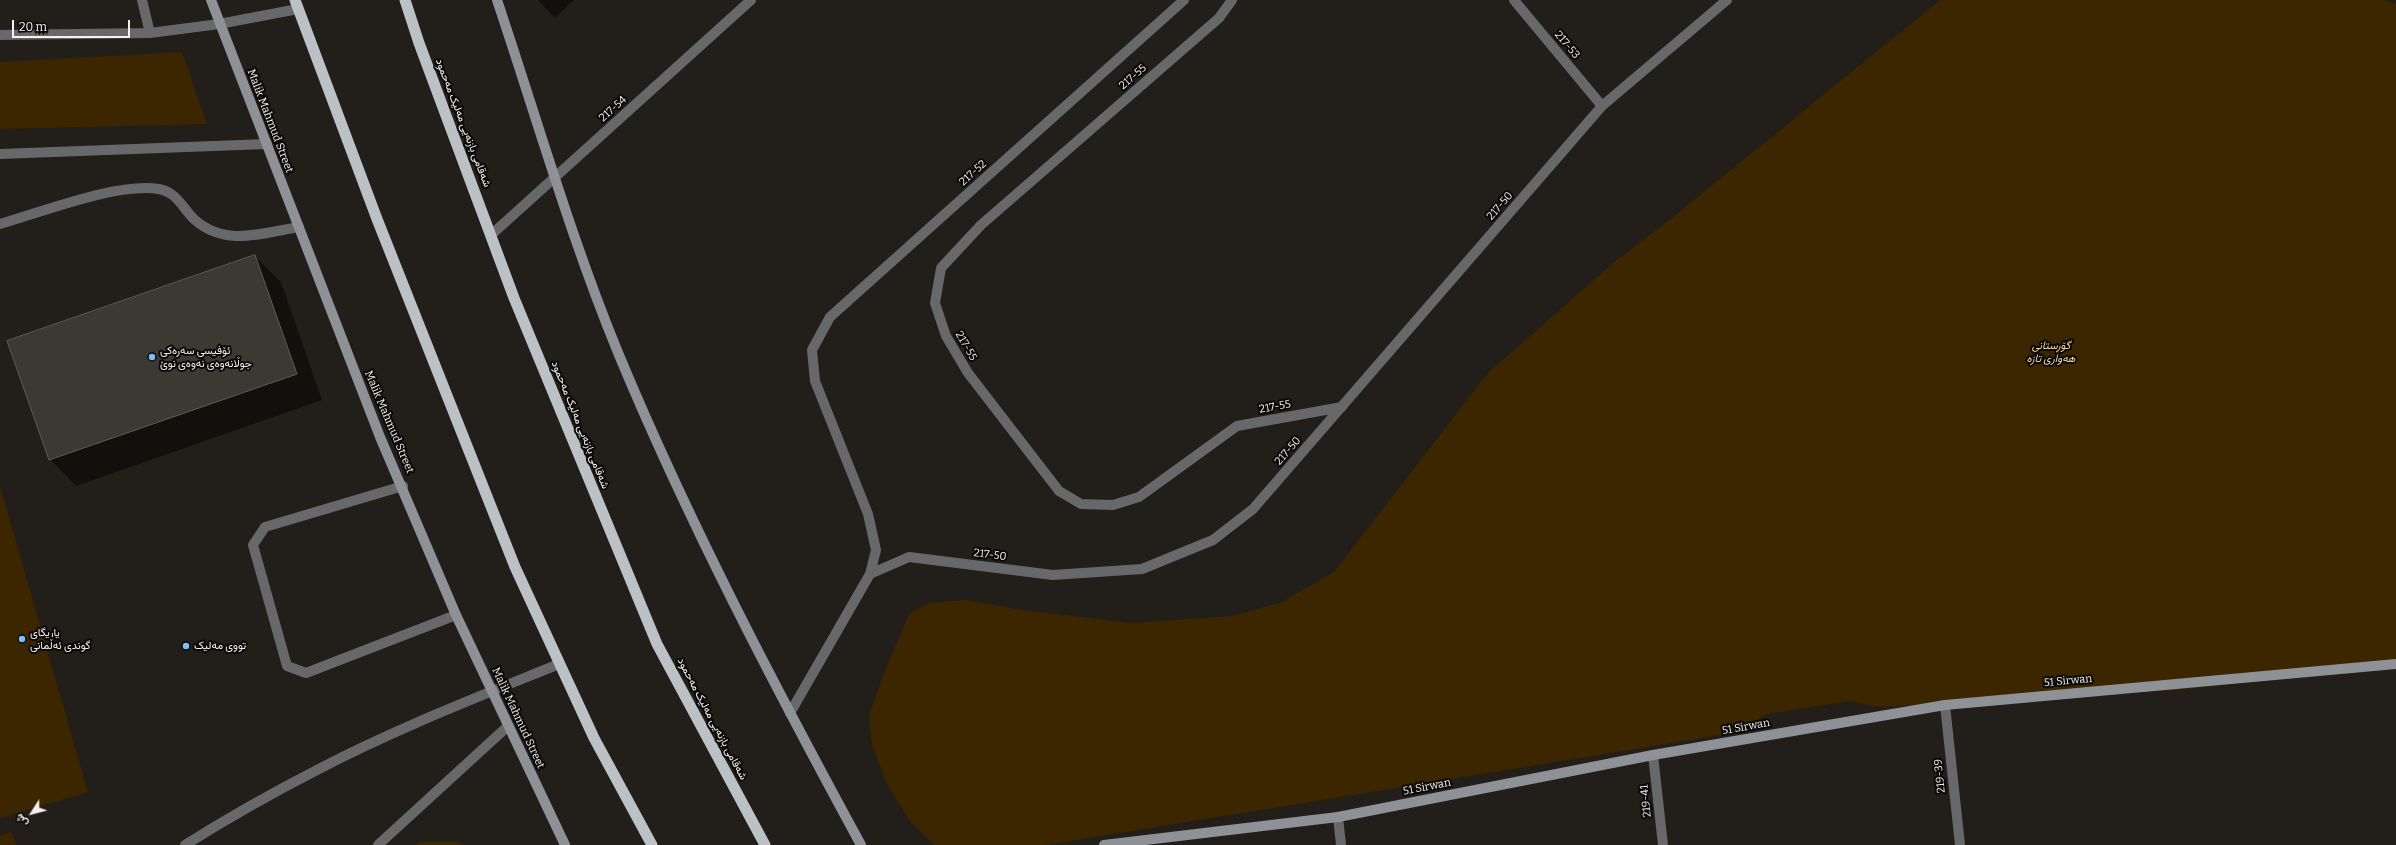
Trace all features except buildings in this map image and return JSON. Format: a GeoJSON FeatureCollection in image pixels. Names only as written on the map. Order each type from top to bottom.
{"type":"FeatureCollection","features":[{"type":"Feature","properties":{"kind":"highway","name":"شەقامی بازنەیی مەلیک مەحمود"},"geometry":{"type":"LineString","coordinates":[[405,0],[419,43],[514,298],[657,644],[765,845]]}},
{"type":"Feature","properties":{"kind":"highway"},"geometry":{"type":"LineString","coordinates":[[297,5],[377,219],[512,560],[594,738],[652,845]]}},
{"type":"Feature","properties":{"kind":"main road","name":"Malik Mahmud Street"},"geometry":{"type":"LineString","coordinates":[[211,0],[380,437],[403,486],[456,615],[565,845]]}},
{"type":"Feature","properties":{"kind":"main road"},"geometry":{"type":"LineString","coordinates":[[497,0],[554,178],[619,354],[722,580],[790,713],[861,845]]}},
{"type":"Feature","properties":{"kind":"main road","name":"51 Sirwan"},"geometry":{"type":"LineString","coordinates":[[1104,845],[1338,817],[1653,755],[1945,704],[2396,664]]}},
{"type":"Feature","properties":{"kind":"street"},"geometry":{"type":"LineString","coordinates":[[142,0],[150,33]]}},
{"type":"Feature","properties":{"kind":"street","name":"217-54"},"geometry":{"type":"LineString","coordinates":[[491,235],[751,0]]}},
{"type":"Feature","properties":{"kind":"street","name":"217-52"},"geometry":{"type":"LineString","coordinates":[[870,574],[876,550],[868,514],[815,381],[812,350],[830,317],[1184,0]]}},
{"type":"Feature","properties":{"kind":"street","name":"217-55"},"geometry":{"type":"LineString","coordinates":[[1232,0],[1219,18],[981,225],[941,268],[935,303],[946,336],[968,373],[1059,491],[1081,504],[1112,505],[1139,496],[1237,426],[1342,407]]}},
{"type":"Feature","properties":{"kind":"street","name":"217-53"},"geometry":{"type":"LineString","coordinates":[[1514,0],[1602,106]]}},
{"type":"Feature","properties":{"kind":"street","name":"217-50"},"geometry":{"type":"LineString","coordinates":[[870,574],[910,557],[1053,575],[1142,569],[1213,540],[1253,509],[1602,106],[1727,0]]}},
{"type":"Feature","properties":{"kind":"street"},"geometry":{"type":"LineString","coordinates":[[0,35],[150,33],[219,24],[297,5]]}},
{"type":"Feature","properties":{"kind":"street"},"geometry":{"type":"LineString","coordinates":[[0,154],[266,144]]}},
{"type":"Feature","properties":{"kind":"street"},"geometry":{"type":"LineString","coordinates":[[0,224],[122,189],[159,189],[174,195],[195,220],[219,234],[234,237],[299,227]]}},
{"type":"Feature","properties":{"kind":"street"},"geometry":{"type":"LineString","coordinates":[[403,486],[265,528],[258,535],[253,545],[288,666],[306,673],[456,615]]}},
{"type":"Feature","properties":{"kind":"street"},"geometry":{"type":"LineString","coordinates":[[790,713],[870,574]]}},
{"type":"Feature","properties":{"kind":"street"},"geometry":{"type":"LineString","coordinates":[[186,845],[234,815],[318,769],[404,729],[559,664]]}},
{"type":"Feature","properties":{"kind":"street","name":"219-39"},"geometry":{"type":"LineString","coordinates":[[1945,704],[1960,845]]}},
{"type":"Feature","properties":{"kind":"street"},"geometry":{"type":"LineString","coordinates":[[378,845],[508,726]]}},
{"type":"Feature","properties":{"kind":"street","name":"219-41"},"geometry":{"type":"LineString","coordinates":[[1653,755],[1663,845]]}},
{"type":"Feature","properties":{"kind":"street"},"geometry":{"type":"LineString","coordinates":[[1338,817],[1341,845]]}},
{"type":"Feature","properties":{"kind":"green space","name":"گۆڕستانی هەواری تازە"},"geometry":{"type":"Polygon","coordinates":[[[1940,0],[2385,0],[2396,4],[2396,666],[2178,690],[1878,707],[1850,701],[1768,714],[1734,733],[1046,845],[934,845],[909,820],[887,784],[872,745],[869,715],[882,678],[909,614],[929,603],[966,600],[1022,610],[1132,623],[1232,616],[1282,602],[1334,572],[1487,374],[1613,263],[1673,217],[1940,0]]]}},
{"type":"Feature","properties":{"kind":"green space"},"geometry":{"type":"Polygon","coordinates":[[[182,52],[207,124],[0,129],[0,62],[182,52]]]}},
{"type":"Feature","properties":{"kind":"green space","name":"یاریگای گوندی ئەڵمانی"},"geometry":{"type":"Polygon","coordinates":[[[0,486],[88,792],[0,818],[0,486]]]}},
{"type":"Feature","properties":{"kind":"green space"},"geometry":{"type":"Polygon","coordinates":[[[11,832],[17,845],[0,845],[0,836],[11,832]]]}},
{"type":"Feature","properties":{"kind":"green space"},"geometry":{"type":"Polygon","coordinates":[[[420,842],[456,842],[465,845],[416,845],[420,842]]]}},
{"type":"Feature","properties":{"kind":"place","name":"ئۆفیسی سەرەکی جوڵانەوەی نەوەی نوێ"},"geometry":{"type":"Point","coordinates":[152,357]}},
{"type":"Feature","properties":{"kind":"place","name":"یاریگای گوندی ئەڵمانی"},"geometry":{"type":"Point","coordinates":[22,639]}},
{"type":"Feature","properties":{"kind":"place","name":"تووی مەلیک"},"geometry":{"type":"Point","coordinates":[186,646]}}]}
